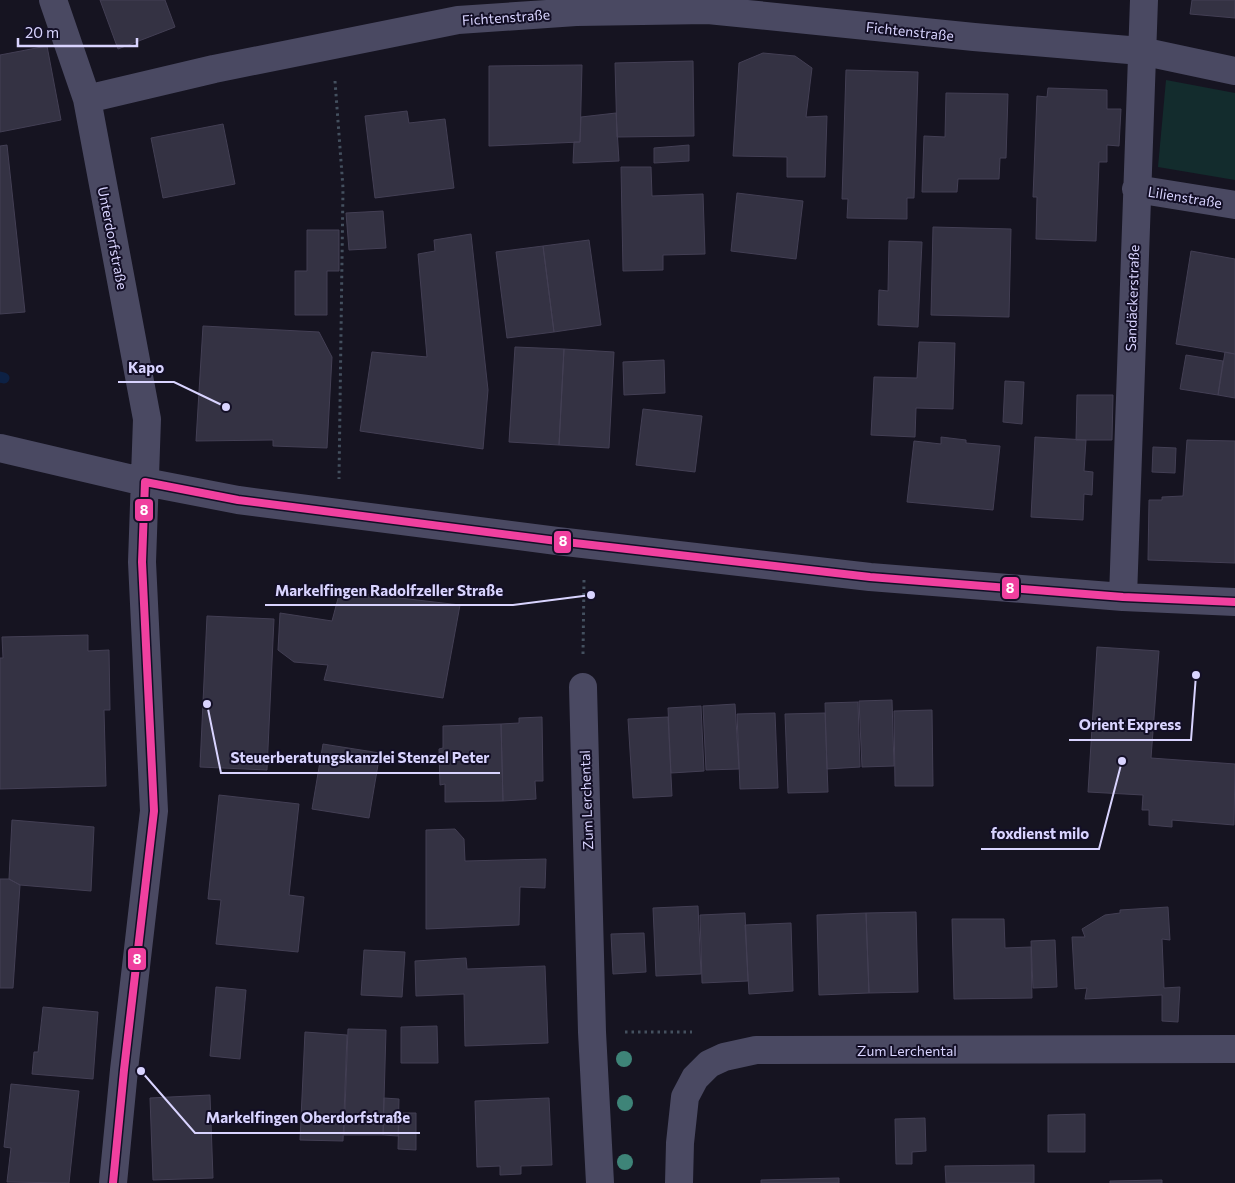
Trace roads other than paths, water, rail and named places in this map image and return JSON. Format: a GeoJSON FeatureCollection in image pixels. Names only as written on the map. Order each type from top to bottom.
{"type":"FeatureCollection","features":[{"type":"Feature","properties":{"kind":"street","name":"Unterdorfstraße"},"geometry":{"type":"LineString","coordinates":[[53,0],[88,99],[147,419],[142,562],[154,811],[113,1183]]}},
{"type":"Feature","properties":{"kind":"street","name":"Sandäckerstraße"},"geometry":{"type":"LineString","coordinates":[[1123,597],[1144,0]]}},
{"type":"Feature","properties":{"kind":"street","name":"Fichtenstraße"},"geometry":{"type":"LineString","coordinates":[[88,99],[214,69],[458,20],[708,5],[974,38],[1141,50],[1235,71]]}},
{"type":"Feature","properties":{"kind":"street","name":"Lilienstraße"},"geometry":{"type":"LineString","coordinates":[[1136,189],[1235,205]]}},
{"type":"Feature","properties":{"kind":"street"},"geometry":{"type":"LineString","coordinates":[[0,448],[145,482],[238,500],[587,544],[870,577],[1123,597],[1235,602]]}},
{"type":"Feature","properties":{"kind":"street","name":"Zum Lerchental"},"geometry":{"type":"LineString","coordinates":[[582,687],[592,1032],[600,1183]]}},
{"type":"Feature","properties":{"kind":"street","name":"Zum Lerchental"},"geometry":{"type":"LineString","coordinates":[[679,1183],[680,1143],[685,1097],[695,1078],[709,1064],[724,1057],[756,1050],[1235,1049]]}},
{"type":"Feature","properties":{"kind":"waterway"},"geometry":{"type":"LineString","coordinates":[[0,377],[4,378]]}},
{"type":"Feature","properties":{"kind":"place","name":"Kapo"},"geometry":{"type":"Point","coordinates":[226,407]}},
{"type":"Feature","properties":{"kind":"place","name":"Markelfingen Radolfzeller Straße"},"geometry":{"type":"Point","coordinates":[591,595]}},
{"type":"Feature","properties":{"kind":"place","name":"Orient Express"},"geometry":{"type":"Point","coordinates":[1196,675]}},
{"type":"Feature","properties":{"kind":"place","name":"Steuerberatungskanzlei Stenzel Peter"},"geometry":{"type":"Point","coordinates":[207,704]}},
{"type":"Feature","properties":{"kind":"place","name":"foxdienst milo"},"geometry":{"type":"Point","coordinates":[1122,761]}},
{"type":"Feature","properties":{"kind":"place","name":"Markelfingen Oberdorfstraße"},"geometry":{"type":"Point","coordinates":[141,1071]}}]}
